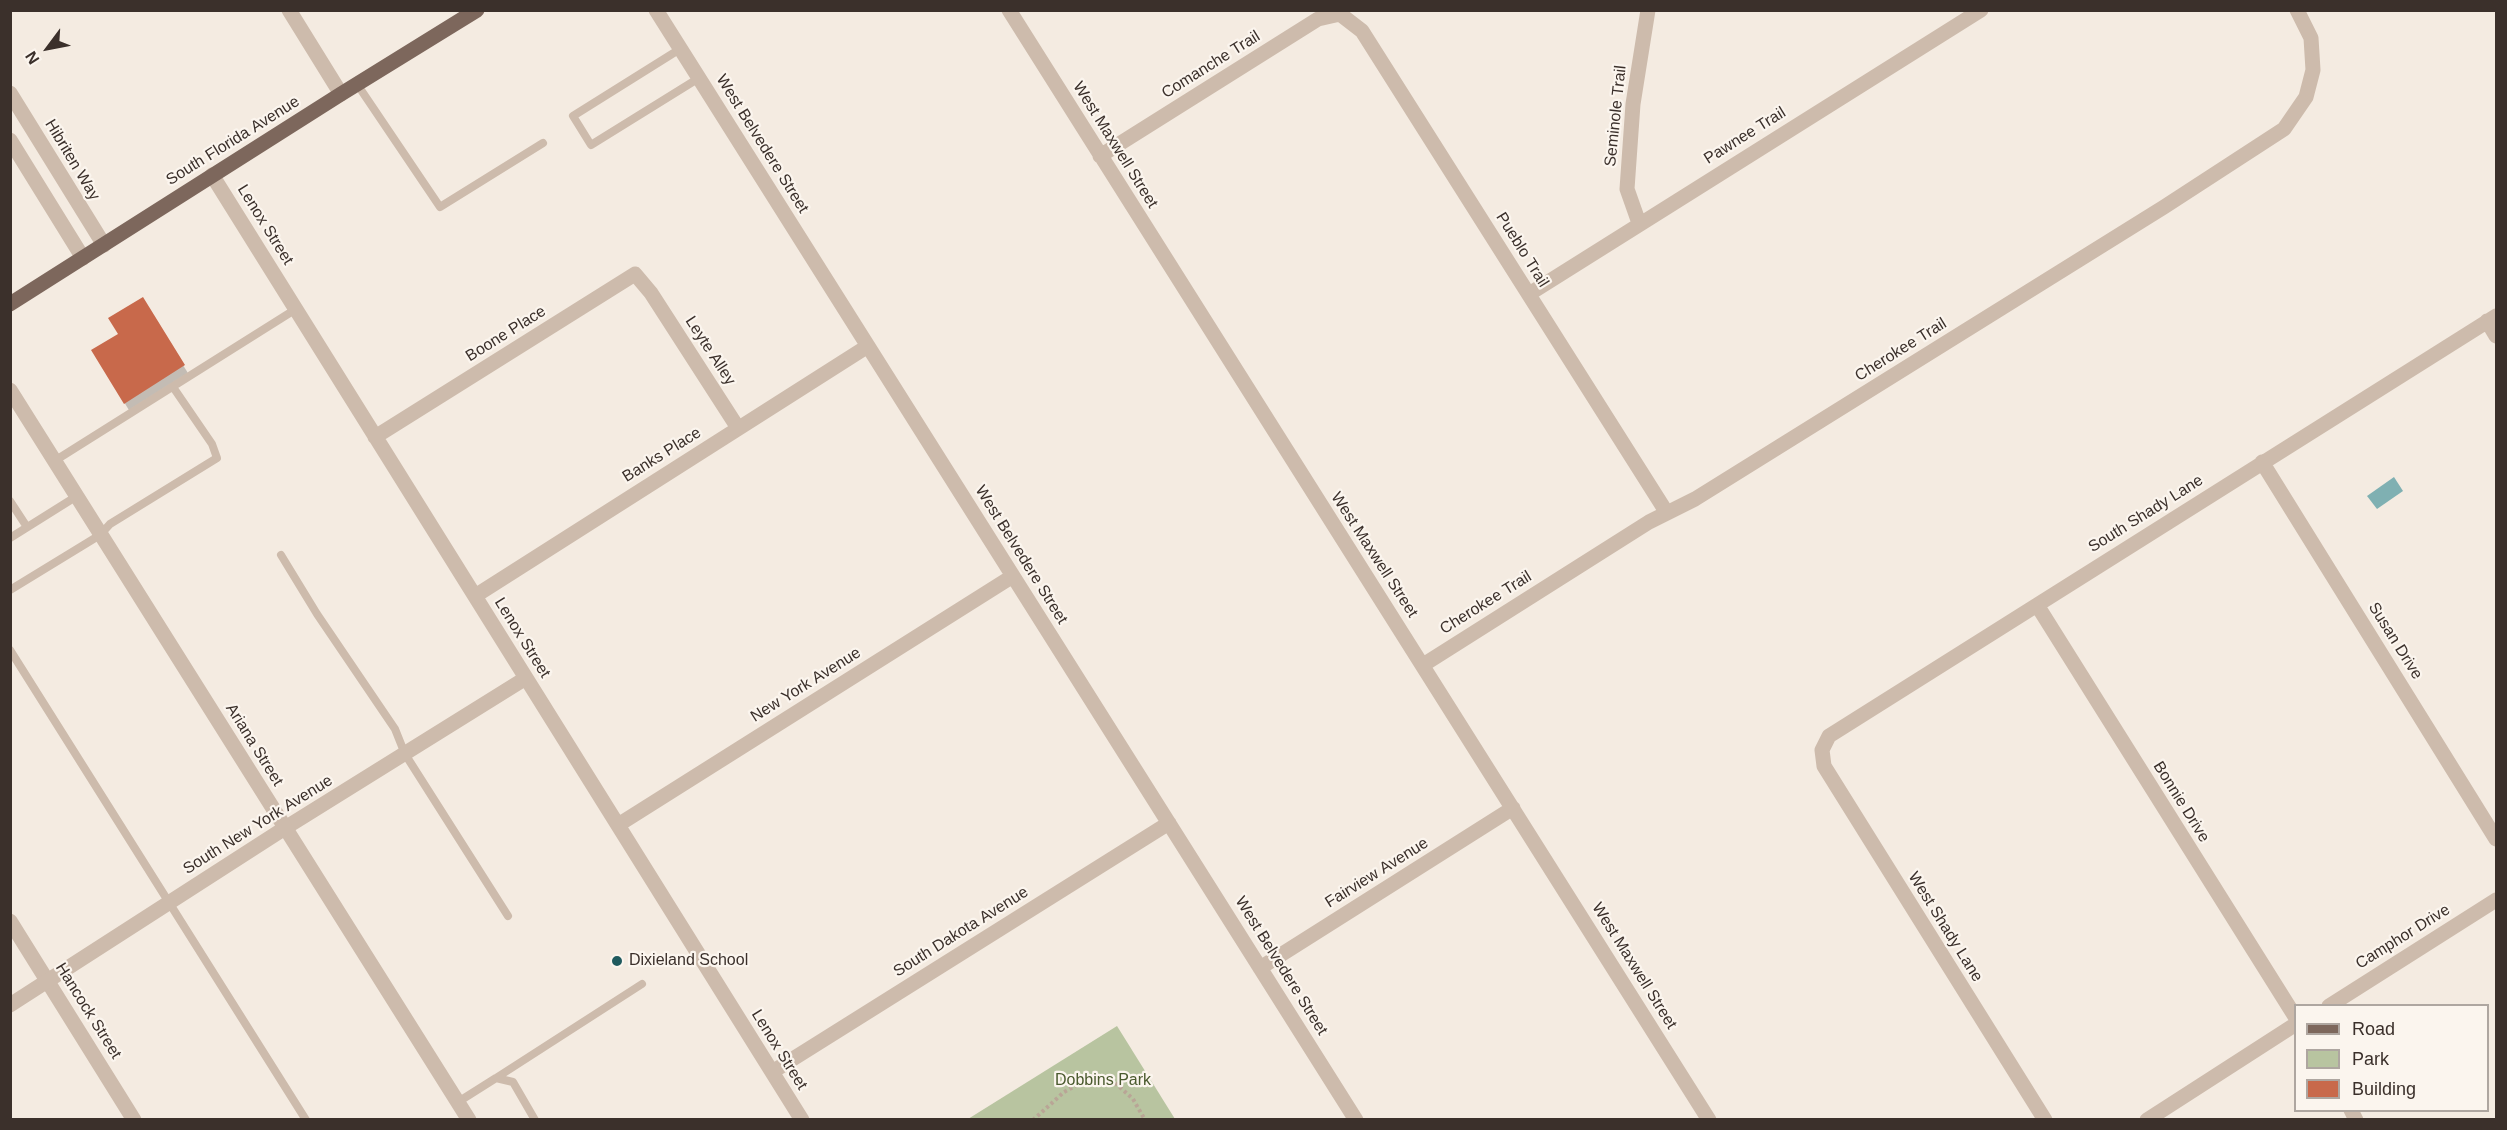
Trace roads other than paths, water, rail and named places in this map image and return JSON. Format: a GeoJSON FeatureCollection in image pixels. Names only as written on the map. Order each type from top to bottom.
{"type":"FeatureCollection","features":[{"type":"Feature","properties":{"kind":"main road","name":"South Florida Avenue"},"geometry":{"type":"LineString","coordinates":[[10,304],[477,10]]}},
{"type":"Feature","properties":{"kind":"street"},"geometry":{"type":"LineString","coordinates":[[289,10],[341,94]]}},
{"type":"Feature","properties":{"kind":"street","name":"West Belvedere Street"},"geometry":{"type":"LineString","coordinates":[[656,10],[1356,1119]]}},
{"type":"Feature","properties":{"kind":"street","name":"West Maxwell Street"},"geometry":{"type":"LineString","coordinates":[[1009,10],[1709,1119]]}},
{"type":"Feature","properties":{"kind":"street","name":"Seminole Trail"},"geometry":{"type":"LineString","coordinates":[[1639,223],[1626,189],[1632,104],[1648,10]]}},
{"type":"Feature","properties":{"kind":"street","name":"Pawnee Trail"},"geometry":{"type":"LineString","coordinates":[[1528,294],[1981,10]]}},
{"type":"Feature","properties":{"kind":"street","name":"Cherokee Trail"},"geometry":{"type":"LineString","coordinates":[[1423,664],[1667,513],[1715,487],[2164,207],[2284,129],[2306,97],[2313,70],[2311,38],[2297,10]]}},
{"type":"Feature","properties":{"kind":"street","name":"Comanche Trail"},"geometry":{"type":"LineString","coordinates":[[1101,156],[1318,19],[1340,12]]}},
{"type":"Feature","properties":{"kind":"street","name":"Pueblo Trail"},"geometry":{"type":"LineString","coordinates":[[1340,12],[1362,31],[1667,513]]}},
{"type":"Feature","properties":{"kind":"street","name":"Hibriten Way"},"geometry":{"type":"LineString","coordinates":[[10,93],[104,244]]}},
{"type":"Feature","properties":{"kind":"street"},"geometry":{"type":"LineString","coordinates":[[10,140],[83,258]]}},
{"type":"Feature","properties":{"kind":"street","name":"Lenox Street"},"geometry":{"type":"LineString","coordinates":[[212,175],[802,1119]]}},
{"type":"Feature","properties":{"kind":"street","name":"Boone Place"},"geometry":{"type":"LineString","coordinates":[[375,436],[635,274],[651,293]]}},
{"type":"Feature","properties":{"kind":"street","name":"Leyte Alley"},"geometry":{"type":"LineString","coordinates":[[651,293],[738,428]]}},
{"type":"Feature","properties":{"kind":"street"},"geometry":{"type":"LineString","coordinates":[[2492,319],[2496,336]]}},
{"type":"Feature","properties":{"kind":"street","name":"South Shady Lane"},"geometry":{"type":"LineString","coordinates":[[1822,750],[1829,735],[2492,319]]}},
{"type":"Feature","properties":{"kind":"street","name":"Banks Place"},"geometry":{"type":"LineString","coordinates":[[475,596],[868,346]]}},
{"type":"Feature","properties":{"kind":"street","name":"Ariana Street"},"geometry":{"type":"LineString","coordinates":[[10,390],[469,1119]]}},
{"type":"Feature","properties":{"kind":"street","name":"Susan Drive"},"geometry":{"type":"LineString","coordinates":[[2262,462],[2496,839]]}},
{"type":"Feature","properties":{"kind":"street","name":"New York Avenue"},"geometry":{"type":"LineString","coordinates":[[618,825],[1013,576]]}},
{"type":"Feature","properties":{"kind":"street","name":"Bonnie Drive"},"geometry":{"type":"LineString","coordinates":[[2037,605],[2294,1016]]}},
{"type":"Feature","properties":{"kind":"street","name":"South New York Avenue"},"geometry":{"type":"LineString","coordinates":[[10,1005],[285,828],[526,678]]}},
{"type":"Feature","properties":{"kind":"street","name":"West Shady Lane"},"geometry":{"type":"LineString","coordinates":[[1822,750],[1824,766],[1850,810],[2045,1119]]}},
{"type":"Feature","properties":{"kind":"street","name":"Fairview Avenue"},"geometry":{"type":"LineString","coordinates":[[1260,968],[1513,808]]}},
{"type":"Feature","properties":{"kind":"street","name":"South Dakota Avenue"},"geometry":{"type":"LineString","coordinates":[[772,1072],[1169,823]]}},
{"type":"Feature","properties":{"kind":"street","name":"Camphor Drive"},"geometry":{"type":"LineString","coordinates":[[2331,1004],[2496,900]]}},
{"type":"Feature","properties":{"kind":"street","name":"Hancock Street"},"geometry":{"type":"LineString","coordinates":[[10,921],[134,1119]]}},
{"type":"Feature","properties":{"kind":"street"},"geometry":{"type":"LineString","coordinates":[[2147,1119],[2294,1025]]}},
{"type":"Feature","properties":{"kind":"lane"},"geometry":{"type":"LineString","coordinates":[[681,49],[573,116],[591,145],[699,78]]}},
{"type":"Feature","properties":{"kind":"lane"},"geometry":{"type":"LineString","coordinates":[[357,84],[440,207],[543,143]]}},
{"type":"Feature","properties":{"kind":"lane"},"geometry":{"type":"LineString","coordinates":[[56,460],[296,309]]}},
{"type":"Feature","properties":{"kind":"lane"},"geometry":{"type":"LineString","coordinates":[[10,591],[100,534],[110,524],[217,458],[212,444],[173,387]]}},
{"type":"Feature","properties":{"kind":"lane"},"geometry":{"type":"LineString","coordinates":[[10,538],[77,496]]}},
{"type":"Feature","properties":{"kind":"lane"},"geometry":{"type":"LineString","coordinates":[[10,501],[27,527]]}},
{"type":"Feature","properties":{"kind":"lane"},"geometry":{"type":"LineString","coordinates":[[281,555],[317,614],[394,729],[405,754],[508,916]]}},
{"type":"Feature","properties":{"kind":"lane"},"geometry":{"type":"LineString","coordinates":[[10,650],[306,1119]]}},
{"type":"Feature","properties":{"kind":"lane"},"geometry":{"type":"LineString","coordinates":[[458,1102],[642,984]]}},
{"type":"Feature","properties":{"kind":"lane"},"geometry":{"type":"LineString","coordinates":[[496,1078],[513,1082],[535,1119]]}},
{"type":"Feature","properties":{"kind":"water"},"geometry":{"type":"Polygon","coordinates":[[[2394,477],[2403,491],[2377,509],[2367,496],[2394,477]]]}},
{"type":"Feature","properties":{"kind":"place","name":"Dixieland School"},"geometry":{"type":"Point","coordinates":[617,961]}},
{"type":"Feature","properties":{"kind":"park label","name":"Dobbins Park"},"geometry":{"type":"Point","coordinates":[1103,1081]}}]}
